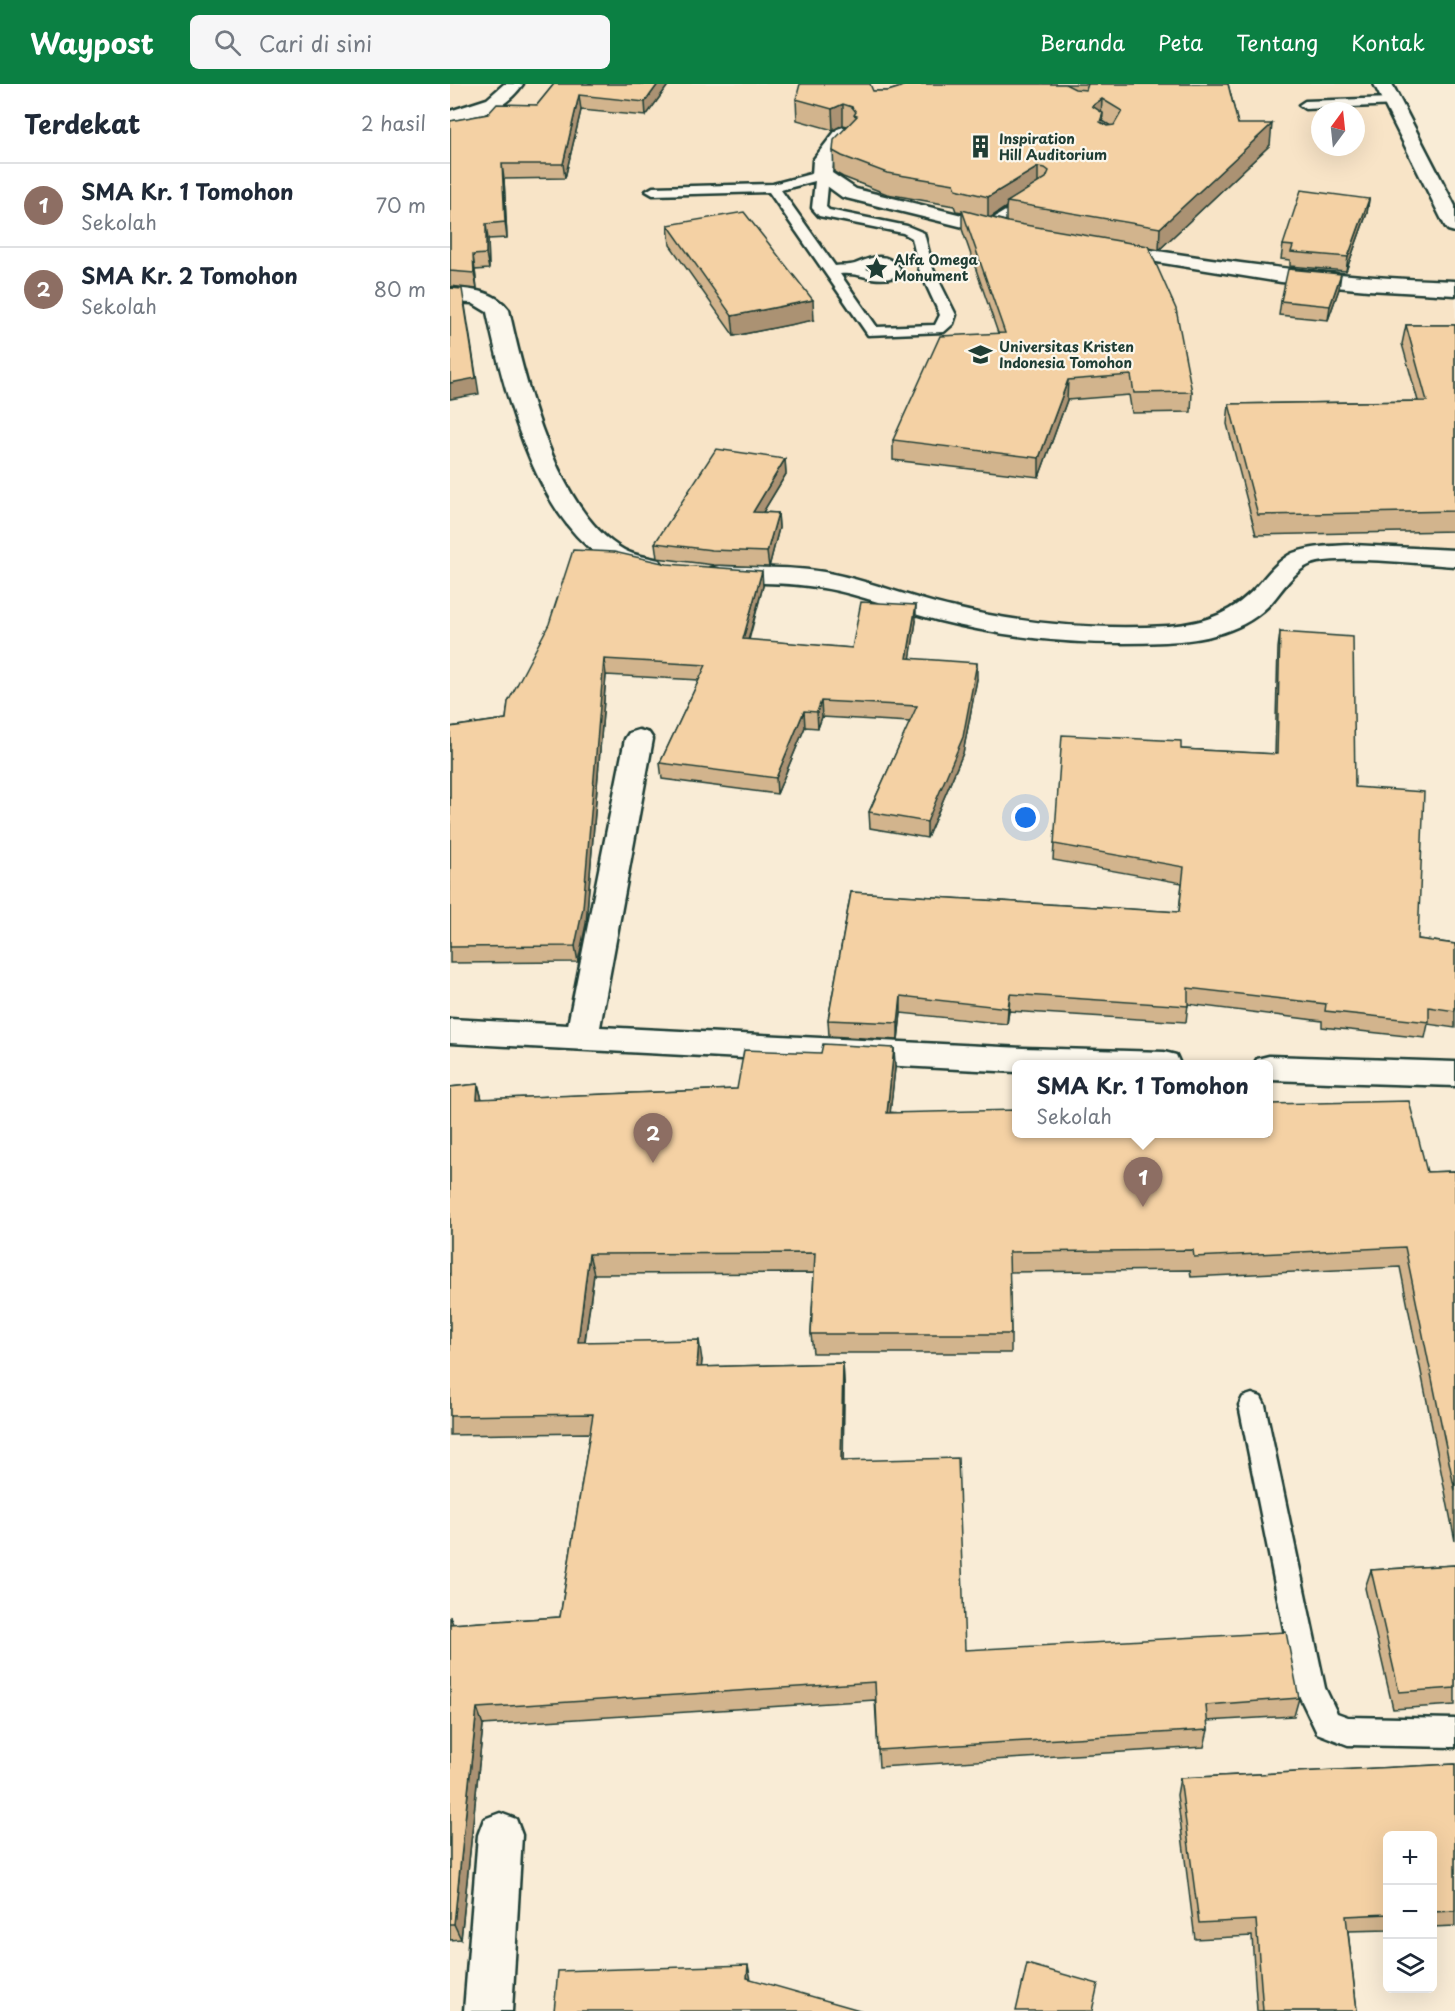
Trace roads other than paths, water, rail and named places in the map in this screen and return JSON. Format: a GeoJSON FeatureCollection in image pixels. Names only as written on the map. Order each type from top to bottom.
{"type":"FeatureCollection","features":[{"type":"Feature","properties":{"kind":"street"},"geometry":{"type":"LineString","coordinates":[[450,117],[470,113],[498,102],[514,84]]}},
{"type":"Feature","properties":{"kind":"street"},"geometry":{"type":"LineString","coordinates":[[1383,84],[1455,226]]}},
{"type":"Feature","properties":{"kind":"street"},"geometry":{"type":"LineString","coordinates":[[844,133],[823,160],[822,175],[849,193],[1019,234]]}},
{"type":"Feature","properties":{"kind":"street"},"geometry":{"type":"LineString","coordinates":[[1085,245],[1210,267],[1414,287],[1455,288]]}},
{"type":"Feature","properties":{"kind":"street"},"geometry":{"type":"LineString","coordinates":[[450,295],[479,298],[492,303],[498,310],[514,382],[557,489],[600,545],[613,555],[643,564],[684,570],[822,580],[868,590],[914,606],[989,625],[1123,636],[1170,634],[1219,627],[1252,607],[1301,559],[1327,553],[1455,558]]}},
{"type":"Feature","properties":{"kind":"street"},"geometry":{"type":"LineString","coordinates":[[582,1037],[639,739]]}},
{"type":"Feature","properties":{"kind":"street"},"geometry":{"type":"LineString","coordinates":[[450,1031],[1023,1060]]}},
{"type":"Feature","properties":{"kind":"street"},"geometry":{"type":"LineString","coordinates":[[1273,1068],[1454,1079]]}},
{"type":"Feature","properties":{"kind":"street"},"geometry":{"type":"LineString","coordinates":[[488,2011],[500,1835]]}},
{"type":"Feature","properties":{"kind":"lane"},"geometry":{"type":"LineString","coordinates":[[1305,105],[1392,102]]}},
{"type":"Feature","properties":{"kind":"lane"},"geometry":{"type":"LineString","coordinates":[[653,191],[773,188],[822,175],[819,208],[824,213],[917,234],[909,268]]}},
{"type":"Feature","properties":{"kind":"lane"},"geometry":{"type":"LineString","coordinates":[[773,188],[873,333],[939,329],[945,324],[948,315],[909,268]]}},
{"type":"Feature","properties":{"kind":"lane"},"geometry":{"type":"LineString","coordinates":[[986,227],[1039,194]]}},
{"type":"Feature","properties":{"kind":"lane"},"geometry":{"type":"LineString","coordinates":[[830,271],[854,268],[866,275],[879,277],[909,268]]}},
{"type":"Feature","properties":{"kind":"lane"},"geometry":{"type":"LineString","coordinates":[[1252,1405],[1311,1689],[1327,1723],[1348,1731],[1455,1733]]}},
{"type":"Feature","properties":{"kind":"place","name":"Inspiration Hill Auditorium"},"geometry":{"type":"Point","coordinates":[981,147]}},
{"type":"Feature","properties":{"kind":"place","name":"Alfa Omega Monument"},"geometry":{"type":"Point","coordinates":[876,268]}},
{"type":"Feature","properties":{"kind":"place","name":"Universitas Kristen Indonesia Tomohon"},"geometry":{"type":"Point","coordinates":[981,355]}},
{"type":"Feature","properties":{"kind":"place","name":"SMA Kr. 2 Tomohon"},"geometry":{"type":"Point","coordinates":[653,1163]}},
{"type":"Feature","properties":{"kind":"place","name":"SMA Kr. 1 Tomohon"},"geometry":{"type":"Point","coordinates":[1143,1207]}}]}
